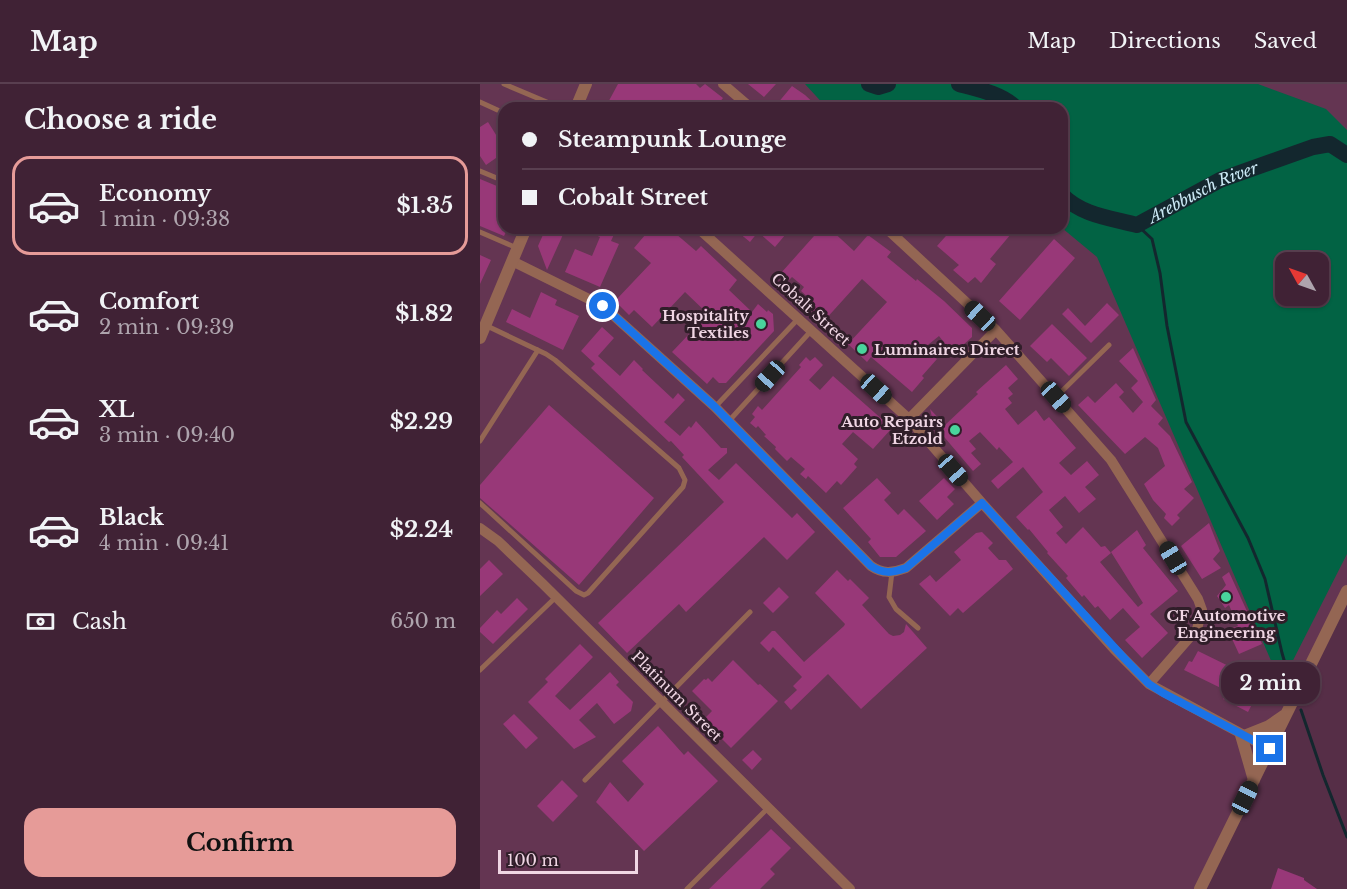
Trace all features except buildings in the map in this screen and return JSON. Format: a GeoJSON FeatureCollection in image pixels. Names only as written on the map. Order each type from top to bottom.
{"type":"FeatureCollection","features":[{"type":"Feature","properties":{"kind":"street"},"geometry":{"type":"LineString","coordinates":[[578,102],[586,84]]}},
{"type":"Feature","properties":{"kind":"street"},"geometry":{"type":"LineString","coordinates":[[723,84],[744,102]]}},
{"type":"Feature","properties":{"kind":"street"},"geometry":{"type":"LineString","coordinates":[[480,338],[523,234]]}},
{"type":"Feature","properties":{"kind":"street","name":"Cobalt Street"},"geometry":{"type":"LineString","coordinates":[[705,234],[909,419],[1114,649],[1149,684],[1270,749]]}},
{"type":"Feature","properties":{"kind":"street"},"geometry":{"type":"LineString","coordinates":[[892,234],[996,330],[1111,460],[1198,599],[1202,610],[1197,629],[1149,684]]}},
{"type":"Feature","properties":{"kind":"street"},"geometry":{"type":"LineString","coordinates":[[512,261],[603,306],[715,407],[879,572],[892,572],[906,568],[982,503]]}},
{"type":"Feature","properties":{"kind":"street"},"geometry":{"type":"LineString","coordinates":[[909,419],[996,330]]}},
{"type":"Feature","properties":{"kind":"street","name":"Platinum Street"},"geometry":{"type":"LineString","coordinates":[[480,528],[498,541],[556,597],[850,889]]}},
{"type":"Feature","properties":{"kind":"street"},"geometry":{"type":"LineString","coordinates":[[1200,889],[1347,591]]}},
{"type":"Feature","properties":{"kind":"street"},"geometry":{"type":"LineString","coordinates":[[1254,780],[1243,735],[1269,726],[1287,714]]}},
{"type":"Feature","properties":{"kind":"lane"},"geometry":{"type":"LineString","coordinates":[[504,84],[547,102]]}},
{"type":"Feature","properties":{"kind":"lane"},"geometry":{"type":"LineString","coordinates":[[480,102],[498,110]]}},
{"type":"Feature","properties":{"kind":"lane"},"geometry":{"type":"LineString","coordinates":[[480,171],[498,178]]}},
{"type":"Feature","properties":{"kind":"lane"},"geometry":{"type":"LineString","coordinates":[[480,232],[517,249]]}},
{"type":"Feature","properties":{"kind":"lane"},"geometry":{"type":"LineString","coordinates":[[715,407],[799,318]]}},
{"type":"Feature","properties":{"kind":"lane"},"geometry":{"type":"LineString","coordinates":[[480,503],[576,591],[584,595],[683,487],[685,480],[679,468],[555,360],[485,325]]}},
{"type":"Feature","properties":{"kind":"lane"},"geometry":{"type":"LineString","coordinates":[[728,422],[812,330]]}},
{"type":"Feature","properties":{"kind":"lane"},"geometry":{"type":"LineString","coordinates":[[1056,397],[1109,345]]}},
{"type":"Feature","properties":{"kind":"lane"},"geometry":{"type":"LineString","coordinates":[[480,441],[538,350]]}},
{"type":"Feature","properties":{"kind":"lane"},"geometry":{"type":"LineString","coordinates":[[892,572],[889,597],[896,609],[918,628]]}},
{"type":"Feature","properties":{"kind":"lane"},"geometry":{"type":"LineString","coordinates":[[480,670],[556,597]]}},
{"type":"Feature","properties":{"kind":"lane"},"geometry":{"type":"LineString","coordinates":[[585,780],[750,612]]}},
{"type":"Feature","properties":{"kind":"lane"},"geometry":{"type":"LineString","coordinates":[[687,889],[768,808]]}},
{"type":"Feature","properties":{"kind":"shaded area"},"geometry":{"type":"Polygon","coordinates":[[[480,84],[1347,84],[1347,591],[1200,889],[480,889],[480,84]]]}},
{"type":"Feature","properties":{"kind":"green space"},"geometry":{"type":"Polygon","coordinates":[[[805,84],[1258,84],[1326,109],[1347,130],[1347,554],[1281,684],[1097,257],[1068,233],[1068,102],[822,102],[805,84]]]}},
{"type":"Feature","properties":{"kind":"waterway","name":"Arebbusch River"},"geometry":{"type":"LineString","coordinates":[[869,84],[878,87],[888,84]]}},
{"type":"Feature","properties":{"kind":"waterway","name":"Arebbusch River"},"geometry":{"type":"LineString","coordinates":[[959,84],[982,90],[1008,102]]}},
{"type":"Feature","properties":{"kind":"waterway","name":"Arebbusch River"},"geometry":{"type":"LineString","coordinates":[[1068,200],[1087,211],[1137,225],[1220,180],[1313,147],[1330,144],[1347,155]]}},
{"type":"Feature","properties":{"kind":"waterway"},"geometry":{"type":"LineString","coordinates":[[1137,225],[1152,239],[1186,422],[1248,538],[1265,579],[1289,677]]}},
{"type":"Feature","properties":{"kind":"waterway"},"geometry":{"type":"LineString","coordinates":[[1301,710],[1347,837]]}},
{"type":"Feature","properties":{"kind":"place","name":"Hospitality Textiles"},"geometry":{"type":"Point","coordinates":[761,324]}},
{"type":"Feature","properties":{"kind":"place","name":"Luminaires Direct"},"geometry":{"type":"Point","coordinates":[862,349]}},
{"type":"Feature","properties":{"kind":"place","name":"Auto Repairs Etzold"},"geometry":{"type":"Point","coordinates":[955,430]}},
{"type":"Feature","properties":{"kind":"place","name":"CF Automotive Engineering"},"geometry":{"type":"Point","coordinates":[1226,597]}},
{"type":"Feature","properties":{"kind":"route"},"geometry":{"type":"LineString","coordinates":[[603,306],[715,407],[879,572],[892,572],[906,568],[982,503],[1114,649],[1149,684],[1270,749]]}}]}
